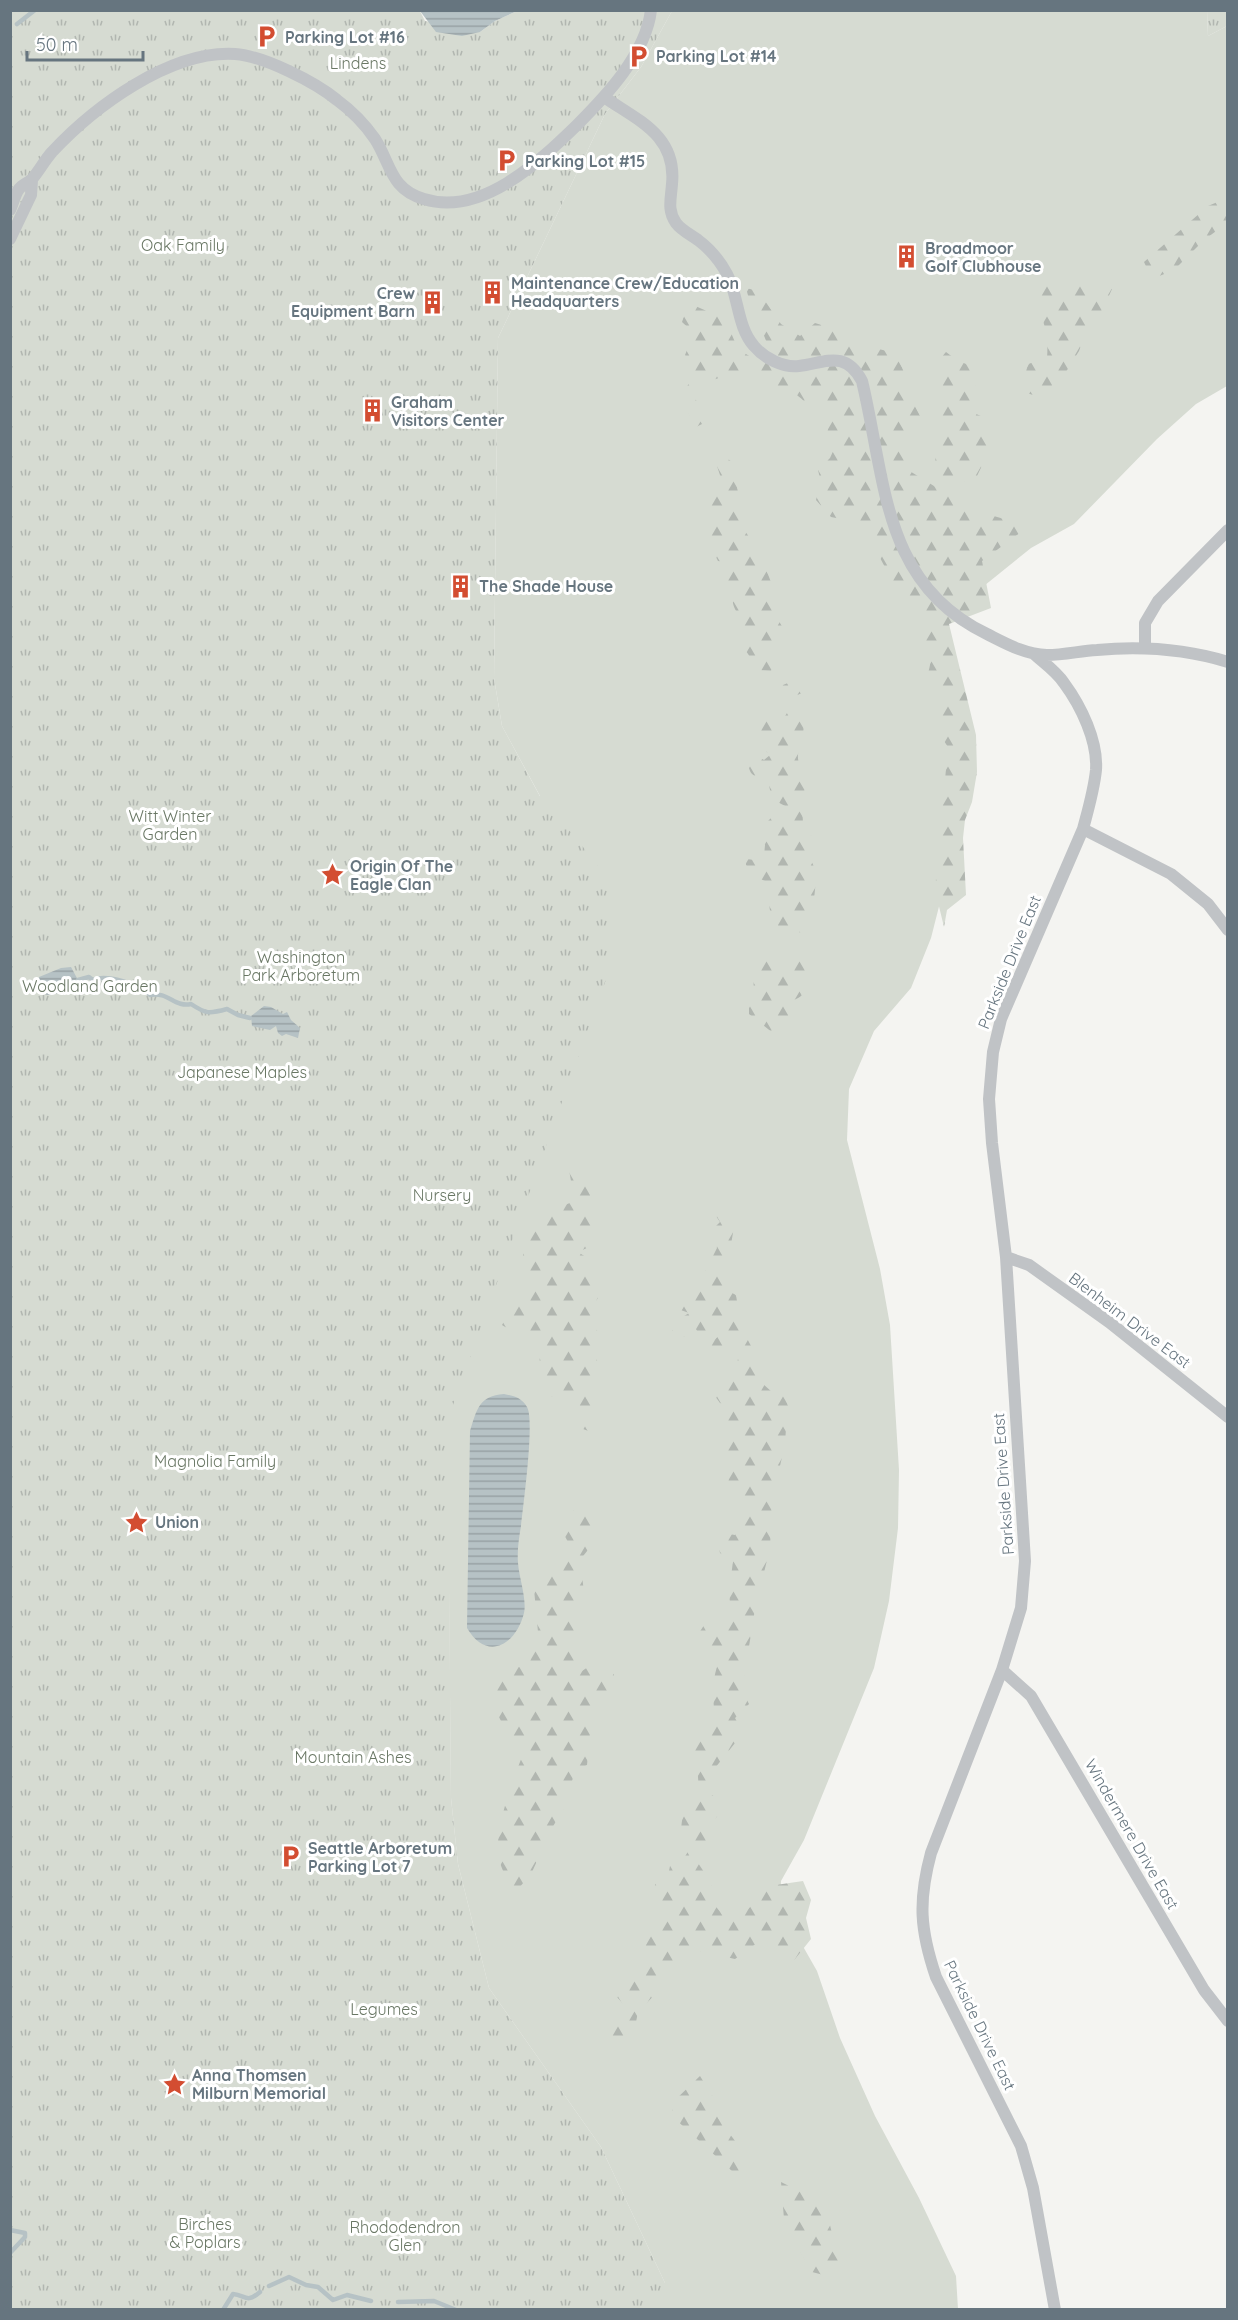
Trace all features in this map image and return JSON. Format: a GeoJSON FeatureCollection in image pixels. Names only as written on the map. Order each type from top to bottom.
{"type":"FeatureCollection","features":[{"type":"Feature","properties":{"kind":"street"},"geometry":{"type":"LineString","coordinates":[[10,210],[19,189],[32,180],[51,153],[99,110],[144,79],[180,63],[212,55],[235,54],[262,62],[309,82],[335,98],[358,117],[376,141],[393,178],[412,195],[440,202],[453,202],[484,195],[524,173],[541,160],[604,97],[620,77],[642,41],[651,10]]}},
{"type":"Feature","properties":{"kind":"street"},"geometry":{"type":"LineString","coordinates":[[604,97],[645,123],[667,148],[673,175],[669,199],[671,213],[679,227],[702,243],[727,273],[734,290],[744,330],[757,350],[777,362],[794,366],[830,359],[836,360],[849,365],[860,377],[894,531],[908,561],[927,590],[946,609],[969,626],[1034,654],[1145,648],[1200,654],[1227,662]]}},
{"type":"Feature","properties":{"kind":"street"},"geometry":{"type":"LineString","coordinates":[[10,239],[31,195],[32,180]]}},
{"type":"Feature","properties":{"kind":"street"},"geometry":{"type":"LineString","coordinates":[[1145,648],[1145,623],[1158,601],[1227,530]]}},
{"type":"Feature","properties":{"kind":"street","name":"Parkside Drive East"},"geometry":{"type":"LineString","coordinates":[[1034,654],[1063,681],[1081,711],[1092,741],[1096,767],[1092,799],[1083,829],[1001,1019],[993,1052],[989,1099],[1006,1257],[1025,1561],[1021,1608],[1002,1670],[931,1853],[923,1884],[921,1916],[927,1952],[936,1977],[1021,2146],[1033,2188],[1055,2310]]}},
{"type":"Feature","properties":{"kind":"street"},"geometry":{"type":"LineString","coordinates":[[1083,829],[1171,874],[1208,903],[1227,930]]}},
{"type":"Feature","properties":{"kind":"street","name":"Blenheim Drive East"},"geometry":{"type":"LineString","coordinates":[[1006,1257],[1029,1265],[1109,1322],[1227,1417]]}},
{"type":"Feature","properties":{"kind":"street","name":"Windermere Drive East"},"geometry":{"type":"LineString","coordinates":[[1002,1670],[1031,1696],[1204,1990],[1227,2021]]}},
{"type":"Feature","properties":{"kind":"green space","name":"Washington Park Arboretum"},"geometry":{"type":"Polygon","coordinates":[[[11,11],[420,11],[425,21],[480,32],[495,21],[517,11],[672,11],[641,67],[605,114],[498,338],[494,678],[502,726],[549,813],[573,834],[610,882],[608,974],[448,1419],[451,1798],[458,1864],[489,1988],[601,2147],[665,2283],[666,2309],[11,2310],[11,11]]]}},
{"type":"Feature","properties":{"kind":"green space"},"geometry":{"type":"Polygon","coordinates":[[[672,11],[1207,11],[1208,36],[1227,26],[1227,386],[1196,404],[1157,439],[1074,524],[1031,548],[928,631],[952,740],[947,875],[931,938],[911,988],[874,1031],[849,1089],[847,1140],[880,1269],[890,1325],[899,1470],[898,1528],[889,1601],[874,1668],[804,1840],[781,1881],[780,1906],[817,1971],[840,2038],[875,2116],[919,2198],[956,2276],[958,2309],[665,2310],[11,1344],[540,796],[502,726],[494,678],[498,338],[605,114],[641,67],[672,11]],[[449,1591],[446,1786],[453,1868],[487,1990],[665,2305],[665,2283],[601,2147],[489,1988],[458,1864],[451,1798],[449,1591]]]}},
{"type":"Feature","properties":{"kind":"green space"},"geometry":{"type":"Polygon","coordinates":[[[1207,11],[1228,11],[1227,26],[1208,36],[1207,11]]]}},
{"type":"Feature","properties":{"kind":"green space"},"geometry":{"type":"Polygon","coordinates":[[[1227,198],[1227,223],[1204,240],[1174,270],[1152,279],[1144,262],[1208,206],[1227,198]]]}},
{"type":"Feature","properties":{"kind":"green space"},"geometry":{"type":"Polygon","coordinates":[[[1047,282],[1101,283],[1112,289],[1103,309],[1088,326],[1079,351],[1064,375],[1039,397],[1021,391],[1028,364],[1047,358],[1045,326],[1031,296],[1047,282]]]}},
{"type":"Feature","properties":{"kind":"green space"},"geometry":{"type":"Polygon","coordinates":[[[746,288],[758,291],[781,324],[800,336],[815,323],[831,328],[850,342],[895,353],[920,416],[909,440],[908,470],[973,510],[1011,521],[1021,532],[982,561],[991,608],[949,624],[976,735],[977,772],[963,838],[966,895],[947,910],[944,927],[935,890],[948,747],[940,735],[937,713],[940,704],[933,680],[928,674],[930,661],[922,637],[922,622],[900,601],[879,556],[873,525],[831,517],[816,500],[821,482],[818,470],[830,458],[835,447],[827,433],[830,420],[825,404],[809,406],[790,392],[767,387],[751,367],[704,383],[696,375],[685,355],[694,333],[682,322],[686,310],[693,305],[725,319],[738,349],[754,359],[767,343],[746,288]]]}},
{"type":"Feature","properties":{"kind":"green space"},"geometry":{"type":"Polygon","coordinates":[[[946,352],[958,361],[980,369],[974,391],[974,413],[983,417],[989,451],[977,476],[955,485],[934,470],[942,411],[942,387],[946,372],[937,362],[946,352]]]}},
{"type":"Feature","properties":{"kind":"green space"},"geometry":{"type":"Polygon","coordinates":[[[691,381],[695,390],[694,398],[706,417],[704,423],[694,428],[685,403],[688,397],[685,389],[691,381]]]}},
{"type":"Feature","properties":{"kind":"green space"},"geometry":{"type":"Polygon","coordinates":[[[721,453],[733,463],[740,473],[736,482],[741,508],[747,515],[743,528],[749,537],[747,542],[763,562],[779,601],[774,613],[786,633],[775,648],[777,659],[771,671],[759,670],[741,646],[741,639],[734,631],[731,621],[738,614],[727,580],[729,569],[727,562],[718,561],[707,539],[713,528],[721,522],[706,503],[708,492],[717,489],[721,478],[714,457],[721,453]]]}},
{"type":"Feature","properties":{"kind":"green space"},"geometry":{"type":"Polygon","coordinates":[[[795,680],[799,682],[802,693],[788,699],[781,694],[783,685],[795,680]]]}},
{"type":"Feature","properties":{"kind":"green space"},"geometry":{"type":"Polygon","coordinates":[[[798,712],[804,729],[798,759],[809,787],[800,794],[800,804],[803,827],[813,837],[811,861],[815,876],[807,934],[790,930],[783,932],[773,917],[769,905],[780,879],[770,883],[758,878],[746,865],[746,859],[755,860],[764,856],[765,845],[760,836],[764,825],[771,818],[777,824],[787,819],[790,808],[778,802],[771,793],[769,783],[777,784],[774,772],[759,778],[750,770],[748,762],[757,756],[764,760],[770,755],[756,742],[761,722],[765,717],[770,723],[780,724],[787,713],[798,712]]]}},
{"type":"Feature","properties":{"kind":"green space"},"geometry":{"type":"Polygon","coordinates":[[[800,946],[800,958],[808,968],[798,988],[802,995],[786,1005],[790,1022],[773,1033],[749,1014],[749,1004],[758,1000],[754,989],[754,979],[765,958],[771,961],[772,968],[778,970],[780,964],[793,960],[795,947],[800,946]]]}},
{"type":"Feature","properties":{"kind":"green space"},"geometry":{"type":"Polygon","coordinates":[[[572,1158],[577,1160],[594,1212],[593,1234],[589,1247],[578,1252],[592,1261],[595,1269],[587,1279],[597,1283],[598,1298],[589,1311],[598,1319],[596,1330],[605,1336],[596,1356],[599,1369],[597,1380],[586,1398],[595,1402],[598,1409],[593,1414],[598,1425],[594,1433],[583,1429],[580,1406],[563,1395],[551,1397],[541,1390],[546,1377],[539,1366],[542,1337],[532,1332],[511,1329],[502,1325],[528,1281],[523,1256],[525,1240],[544,1212],[570,1203],[575,1191],[568,1164],[572,1158]]]}},
{"type":"Feature","properties":{"kind":"green space"},"geometry":{"type":"Polygon","coordinates":[[[714,1213],[725,1213],[735,1221],[721,1303],[732,1293],[736,1295],[741,1327],[761,1365],[761,1382],[773,1393],[785,1397],[789,1409],[779,1418],[786,1428],[785,1444],[772,1501],[770,1548],[755,1609],[742,1690],[749,1704],[735,1718],[743,1733],[715,1768],[719,1780],[708,1792],[727,1806],[711,1823],[709,1844],[698,1863],[712,1884],[712,1902],[722,1914],[740,1917],[752,1905],[756,1890],[803,1881],[811,1900],[806,1918],[811,1939],[787,1969],[776,1947],[764,1938],[735,1959],[699,1951],[674,1968],[664,1985],[638,2012],[632,2042],[609,2037],[607,2017],[627,2008],[616,1996],[618,1979],[637,1974],[648,1940],[657,1929],[664,1925],[669,1910],[658,1903],[655,1884],[668,1876],[672,1856],[684,1858],[691,1847],[681,1839],[686,1807],[699,1792],[697,1762],[683,1753],[693,1732],[715,1722],[714,1678],[723,1653],[702,1649],[699,1633],[708,1619],[723,1618],[731,1612],[729,1593],[733,1561],[720,1553],[716,1532],[735,1535],[745,1502],[743,1489],[728,1483],[730,1470],[719,1451],[724,1439],[720,1423],[734,1407],[720,1403],[710,1389],[736,1366],[742,1331],[730,1339],[728,1355],[715,1359],[710,1344],[725,1330],[723,1319],[711,1316],[712,1331],[701,1337],[694,1326],[685,1337],[670,1334],[681,1318],[689,1313],[678,1309],[701,1280],[717,1248],[712,1237],[715,1227],[720,1222],[714,1213]]]}},
{"type":"Feature","properties":{"kind":"green space"},"geometry":{"type":"Polygon","coordinates":[[[590,1503],[598,1516],[591,1546],[580,1560],[585,1600],[574,1621],[582,1671],[591,1665],[605,1668],[614,1674],[609,1701],[592,1712],[587,1765],[575,1771],[564,1808],[532,1872],[515,1893],[502,1868],[498,1848],[501,1822],[522,1757],[507,1742],[504,1727],[495,1709],[499,1668],[521,1667],[530,1662],[538,1632],[534,1589],[566,1556],[568,1542],[560,1527],[573,1511],[590,1503]]]}},
{"type":"Feature","properties":{"kind":"green space"},"geometry":{"type":"Polygon","coordinates":[[[700,2076],[713,2097],[718,2118],[744,2153],[745,2183],[672,2116],[673,2102],[700,2076]]]}},
{"type":"Feature","properties":{"kind":"green space"},"geometry":{"type":"Polygon","coordinates":[[[781,2182],[825,2204],[843,2280],[812,2272],[785,2231],[781,2182]]]}},
{"type":"Feature","properties":{"kind":"shaded area"},"geometry":{"type":"Polygon","coordinates":[[[420,11],[517,11],[495,21],[480,32],[462,36],[436,32],[420,11]]]}},
{"type":"Feature","properties":{"kind":"shaded area"},"geometry":{"type":"Polygon","coordinates":[[[71,967],[78,980],[70,987],[50,995],[38,990],[39,977],[61,968],[71,967]]]}},
{"type":"Feature","properties":{"kind":"shaded area"},"geometry":{"type":"Polygon","coordinates":[[[264,1006],[283,1014],[287,1012],[291,1020],[300,1028],[298,1038],[286,1034],[282,1036],[278,1033],[276,1026],[270,1030],[252,1026],[251,1016],[264,1006]]]}},
{"type":"Feature","properties":{"kind":"shaded area"},"geometry":{"type":"Polygon","coordinates":[[[504,1394],[523,1401],[529,1415],[528,1464],[518,1553],[525,1608],[515,1634],[508,1641],[492,1647],[475,1638],[467,1628],[470,1431],[480,1405],[489,1398],[504,1394]]]}},
{"type":"Feature","properties":{"kind":"waterway"},"geometry":{"type":"LineString","coordinates":[[17,24],[35,10]]}},
{"type":"Feature","properties":{"kind":"waterway"},"geometry":{"type":"LineString","coordinates":[[78,980],[89,977],[93,980],[114,979],[139,987],[150,995],[162,995],[180,1004],[191,1004],[204,1011],[227,1009],[250,1018]]}},
{"type":"Feature","properties":{"kind":"waterway"},"geometry":{"type":"LineString","coordinates":[[10,2230],[25,2233],[25,2237],[10,2253]]}},
{"type":"Feature","properties":{"kind":"waterway"},"geometry":{"type":"LineString","coordinates":[[269,2286],[289,2277],[306,2285],[318,2287],[333,2300],[347,2295],[371,2301]]}},
{"type":"Feature","properties":{"kind":"waterway"},"geometry":{"type":"LineString","coordinates":[[223,2310],[233,2294],[252,2298],[260,2292]]}},
{"type":"Feature","properties":{"kind":"waterway"},"geometry":{"type":"LineString","coordinates":[[398,2302],[434,2301],[456,2310]]}},
{"type":"Feature","properties":{"kind":"place","name":"Parking Lot #16"},"geometry":{"type":"Point","coordinates":[267,37]}},
{"type":"Feature","properties":{"kind":"place","name":"Parking Lot #14"},"geometry":{"type":"Point","coordinates":[638,56]}},
{"type":"Feature","properties":{"kind":"place","name":"Parking Lot #15"},"geometry":{"type":"Point","coordinates":[507,161]}},
{"type":"Feature","properties":{"kind":"place","name":"Broadmoor Golf Clubhouse"},"geometry":{"type":"Point","coordinates":[907,257]}},
{"type":"Feature","properties":{"kind":"place","name":"Maintenance Crew/Education Headquarters"},"geometry":{"type":"Point","coordinates":[493,292]}},
{"type":"Feature","properties":{"kind":"place","name":"Crew Equipment Barn"},"geometry":{"type":"Point","coordinates":[433,302]}},
{"type":"Feature","properties":{"kind":"place","name":"Graham Visitors Center"},"geometry":{"type":"Point","coordinates":[373,411]}},
{"type":"Feature","properties":{"kind":"place","name":"The Shade House"},"geometry":{"type":"Point","coordinates":[461,586]}},
{"type":"Feature","properties":{"kind":"place","name":"Origin Of The Eagle Clan"},"geometry":{"type":"Point","coordinates":[332,875]}},
{"type":"Feature","properties":{"kind":"place","name":"Union"},"geometry":{"type":"Point","coordinates":[137,1522]}},
{"type":"Feature","properties":{"kind":"place","name":"Seattle Arboretum Parking Lot 7"},"geometry":{"type":"Point","coordinates":[290,1857]}},
{"type":"Feature","properties":{"kind":"place","name":"Anna Thomsen Milburn Memorial"},"geometry":{"type":"Point","coordinates":[174,2084]}},
{"type":"Feature","properties":{"kind":"park label","name":"Lindens"},"geometry":{"type":"Point","coordinates":[358,63]}},
{"type":"Feature","properties":{"kind":"park label","name":"Oak Family"},"geometry":{"type":"Point","coordinates":[183,245]}},
{"type":"Feature","properties":{"kind":"park label","name":"Witt Winter Garden"},"geometry":{"type":"Point","coordinates":[170,825]}},
{"type":"Feature","properties":{"kind":"park label","name":"Woodland Garden"},"geometry":{"type":"Point","coordinates":[90,986]}},
{"type":"Feature","properties":{"kind":"park label","name":"Japanese Maples"},"geometry":{"type":"Point","coordinates":[242,1072]}},
{"type":"Feature","properties":{"kind":"park label","name":"Nursery"},"geometry":{"type":"Point","coordinates":[442,1195]}},
{"type":"Feature","properties":{"kind":"park label","name":"Magnolia Family"},"geometry":{"type":"Point","coordinates":[215,1461]}},
{"type":"Feature","properties":{"kind":"park label","name":"Mountain Ashes"},"geometry":{"type":"Point","coordinates":[353,1757]}},
{"type":"Feature","properties":{"kind":"park label","name":"Legumes"},"geometry":{"type":"Point","coordinates":[384,2009]}},
{"type":"Feature","properties":{"kind":"park label","name":"Birches & Poplars"},"geometry":{"type":"Point","coordinates":[205,2233]}},
{"type":"Feature","properties":{"kind":"park label","name":"Rhododendron Glen"},"geometry":{"type":"Point","coordinates":[405,2236]}}]}
